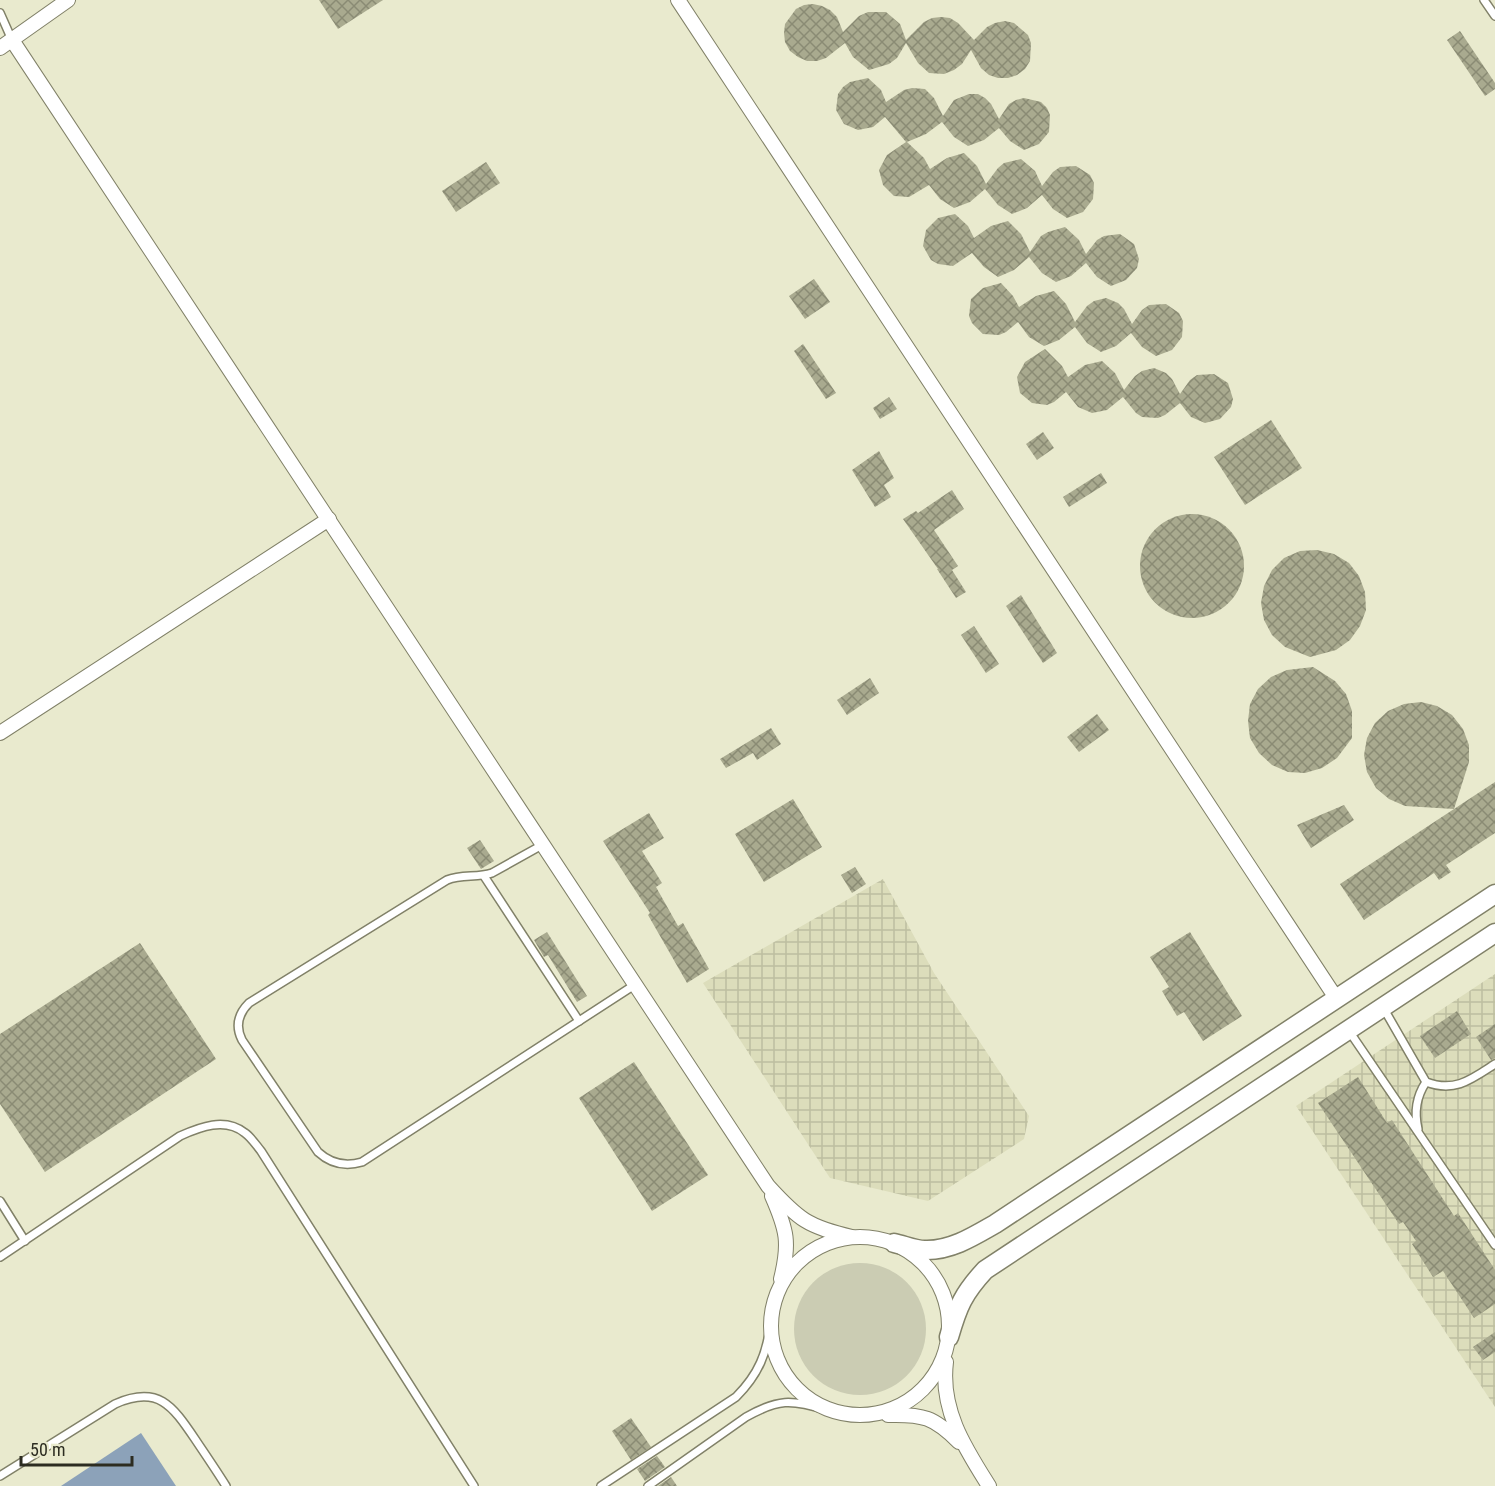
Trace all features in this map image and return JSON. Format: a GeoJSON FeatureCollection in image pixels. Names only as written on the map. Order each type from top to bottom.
{"type":"FeatureCollection","features":[{"type":"Feature","properties":{"kind":"street"},"geometry":{"type":"LineString","coordinates":[[0,48],[68,0]]}},
{"type":"Feature","properties":{"kind":"street"},"geometry":{"type":"LineString","coordinates":[[678,0],[1336,998]]}},
{"type":"Feature","properties":{"kind":"street"},"geometry":{"type":"LineString","coordinates":[[12,40],[768,1186],[780,1213],[786,1237],[787,1255],[773,1304],[771,1321],[773,1349],[784,1374],[802,1395],[826,1410],[842,1415],[908,1414],[924,1416],[942,1425],[963,1445]]}},
{"type":"Feature","properties":{"kind":"street"},"geometry":{"type":"LineString","coordinates":[[0,733],[329,519]]}},
{"type":"Feature","properties":{"kind":"street"},"geometry":{"type":"LineString","coordinates":[[779,1288],[792,1268],[809,1253],[829,1242],[852,1237],[873,1237],[926,1251],[968,1240],[1495,894]]}},
{"type":"Feature","properties":{"kind":"street"},"geometry":{"type":"LineString","coordinates":[[876,1415],[901,1406],[922,1391],[939,1370],[958,1309],[967,1290],[985,1270],[1495,933]]}},
{"type":"Feature","properties":{"kind":"street"},"geometry":{"type":"LineString","coordinates":[[768,1186],[805,1221],[823,1230],[852,1237]]}},
{"type":"Feature","properties":{"kind":"street"},"geometry":{"type":"LineString","coordinates":[[894,1243],[919,1258],[938,1280],[948,1308],[949,1341],[944,1376],[946,1396],[952,1419],[963,1445],[989,1486]]}},
{"type":"Feature","properties":{"kind":"lane"},"geometry":{"type":"LineString","coordinates":[[1484,0],[1495,16]]}},
{"type":"Feature","properties":{"kind":"lane"},"geometry":{"type":"LineString","coordinates":[[0,13],[12,40]]}},
{"type":"Feature","properties":{"kind":"lane"},"geometry":{"type":"LineString","coordinates":[[544,844],[508,866],[484,876],[465,875],[447,880],[249,1003],[238,1021],[242,1040],[318,1152],[330,1161],[345,1165],[362,1162],[636,984]]}},
{"type":"Feature","properties":{"kind":"lane"},"geometry":{"type":"LineString","coordinates":[[484,876],[579,1021]]}},
{"type":"Feature","properties":{"kind":"lane"},"geometry":{"type":"LineString","coordinates":[[1382,1007],[1426,1082],[1449,1087],[1468,1081],[1495,1064]]}},
{"type":"Feature","properties":{"kind":"lane"},"geometry":{"type":"LineString","coordinates":[[1348,1029],[1495,1245]]}},
{"type":"Feature","properties":{"kind":"lane"},"geometry":{"type":"LineString","coordinates":[[1422,1137],[1416,1119],[1416,1109],[1421,1090],[1426,1082]]}},
{"type":"Feature","properties":{"kind":"lane"},"geometry":{"type":"LineString","coordinates":[[0,1257],[180,1136],[206,1125],[227,1125],[244,1132],[261,1151],[474,1486]]}},
{"type":"Feature","properties":{"kind":"lane"},"geometry":{"type":"LineString","coordinates":[[0,1201],[25,1241]]}},
{"type":"Feature","properties":{"kind":"lane"},"geometry":{"type":"LineString","coordinates":[[601,1486],[736,1397],[749,1384],[759,1368],[768,1346],[771,1321]]}},
{"type":"Feature","properties":{"kind":"lane"},"geometry":{"type":"LineString","coordinates":[[0,1476],[115,1404],[130,1397],[147,1396],[162,1401],[176,1410],[226,1486]]}},
{"type":"Feature","properties":{"kind":"lane"},"geometry":{"type":"LineString","coordinates":[[648,1486],[762,1408],[776,1403],[799,1402],[826,1410]]}},
{"type":"Feature","properties":{"kind":"shaded area"},"geometry":{"type":"Polygon","coordinates":[[[883,879],[934,973],[1029,1116],[1024,1139],[928,1201],[830,1178],[703,983],[883,879]]]}},
{"type":"Feature","properties":{"kind":"shaded area"},"geometry":{"type":"Polygon","coordinates":[[[1495,974],[1495,1407],[1296,1106],[1495,974]]]}},
{"type":"Feature","properties":{"kind":"shaded area"},"geometry":{"type":"Polygon","coordinates":[[[860,1263],[885,1268],[906,1283],[921,1304],[926,1329],[921,1354],[906,1375],[885,1390],[860,1395],[835,1390],[814,1375],[799,1354],[794,1329],[799,1304],[814,1283],[835,1268],[860,1263]]]}},
{"type":"Feature","properties":{"kind":"water"},"geometry":{"type":"Polygon","coordinates":[[[141,1433],[176,1486],[61,1486],[141,1433]]]}},
{"type":"Feature","properties":{"kind":"building"},"geometry":{"type":"Polygon","coordinates":[[[319,0],[383,0],[338,29],[319,0]]]}},
{"type":"Feature","properties":{"kind":"building"},"geometry":{"type":"Polygon","coordinates":[[[813,4],[830,10],[837,17],[843,32],[859,16],[868,12],[886,12],[900,24],[906,40],[924,22],[932,18],[950,18],[974,40],[987,27],[995,23],[1005,21],[1014,23],[1028,35],[1031,43],[1030,61],[1017,75],[998,78],[989,75],[981,68],[971,50],[962,64],[954,70],[944,74],[929,73],[918,63],[906,43],[897,58],[889,64],[869,70],[853,57],[845,43],[826,58],[807,61],[790,51],[785,42],[784,33],[785,24],[796,9],[813,4]]]}},
{"type":"Feature","properties":{"kind":"building"},"geometry":{"type":"Polygon","coordinates":[[[1460,31],[1495,83],[1495,89],[1485,96],[1447,40],[1460,31]]]}},
{"type":"Feature","properties":{"kind":"building"},"geometry":{"type":"Polygon","coordinates":[[[868,78],[881,90],[886,102],[904,90],[925,89],[934,98],[943,116],[954,100],[969,94],[978,94],[985,98],[999,119],[1009,104],[1016,100],[1024,98],[1041,102],[1050,115],[1049,132],[1039,144],[1024,150],[1010,141],[999,128],[984,140],[968,146],[954,137],[942,122],[926,134],[907,142],[924,158],[930,169],[947,158],[964,153],[977,166],[986,184],[1004,163],[1021,159],[1035,171],[1042,186],[1060,167],[1076,166],[1090,175],[1094,183],[1093,199],[1083,212],[1067,218],[1053,209],[1042,195],[1027,208],[1012,214],[998,205],[985,189],[970,202],[954,208],[940,199],[929,185],[909,197],[894,196],[883,185],[879,170],[887,155],[906,142],[885,117],[873,127],[858,130],[844,124],[836,110],[838,94],[843,87],[850,82],[868,78]]]}},
{"type":"Feature","properties":{"kind":"building"},"geometry":{"type":"Polygon","coordinates":[[[486,162],[500,183],[456,212],[442,191],[486,162]]]}},
{"type":"Feature","properties":{"kind":"building"},"geometry":{"type":"Polygon","coordinates":[[[955,214],[968,226],[974,238],[991,226],[1008,221],[1021,234],[1030,252],[1041,236],[1065,227],[1079,240],[1086,254],[1097,240],[1104,236],[1120,234],[1134,244],[1139,259],[1137,268],[1126,280],[1111,286],[1097,277],[1086,263],[1071,276],[1056,282],[1042,273],[1029,257],[1014,270],[998,277],[984,267],[972,253],[953,266],[938,264],[931,260],[923,246],[926,230],[938,218],[955,214]]]}},
{"type":"Feature","properties":{"kind":"building"},"geometry":{"type":"Polygon","coordinates":[[[814,279],[830,302],[805,319],[789,296],[814,279]]]}},
{"type":"Feature","properties":{"kind":"building"},"geometry":{"type":"Polygon","coordinates":[[[1001,283],[1019,307],[1036,296],[1054,291],[1066,304],[1075,322],[1087,306],[1094,301],[1106,298],[1118,303],[1124,309],[1132,324],[1142,310],[1149,305],[1166,304],[1179,313],[1183,321],[1182,337],[1172,350],[1156,356],[1142,347],[1131,333],[1116,346],[1101,352],[1087,343],[1075,327],[1059,340],[1044,346],[1029,337],[1018,322],[999,335],[983,334],[972,323],[969,316],[971,299],[983,288],[1001,283]]]}},
{"type":"Feature","properties":{"kind":"building"},"geometry":{"type":"Polygon","coordinates":[[[803,344],[836,393],[826,399],[794,351],[803,344]]]}},
{"type":"Feature","properties":{"kind":"building"},"geometry":{"type":"Polygon","coordinates":[[[1045,349],[1062,366],[1068,377],[1085,365],[1102,361],[1115,373],[1124,390],[1135,376],[1142,371],[1154,368],[1166,373],[1172,379],[1180,394],[1190,380],[1197,375],[1214,374],[1228,383],[1233,399],[1231,407],[1220,419],[1205,423],[1191,417],[1180,403],[1158,418],[1142,417],[1123,397],[1107,410],[1092,413],[1078,407],[1066,392],[1047,405],[1032,403],[1020,393],[1017,377],[1025,362],[1045,349]]]}},
{"type":"Feature","properties":{"kind":"building"},"geometry":{"type":"Polygon","coordinates":[[[889,397],[897,409],[880,419],[873,408],[889,397]]]}},
{"type":"Feature","properties":{"kind":"building"},"geometry":{"type":"Polygon","coordinates":[[[1271,420],[1302,468],[1245,505],[1214,457],[1271,420]]]}},
{"type":"Feature","properties":{"kind":"building"},"geometry":{"type":"Polygon","coordinates":[[[1043,432],[1054,448],[1037,460],[1026,444],[1043,432]]]}},
{"type":"Feature","properties":{"kind":"building"},"geometry":{"type":"Polygon","coordinates":[[[879,451],[894,478],[884,485],[891,497],[875,507],[852,470],[879,451]]]}},
{"type":"Feature","properties":{"kind":"building"},"geometry":{"type":"Polygon","coordinates":[[[1101,473],[1107,483],[1069,507],[1063,497],[1101,473]]]}},
{"type":"Feature","properties":{"kind":"building"},"geometry":{"type":"Polygon","coordinates":[[[952,490],[964,509],[934,530],[958,566],[952,570],[966,592],[956,598],[903,519],[916,511],[918,513],[952,490]]]}},
{"type":"Feature","properties":{"kind":"building"},"geometry":{"type":"Polygon","coordinates":[[[1192,514],[1212,518],[1229,529],[1240,546],[1244,566],[1240,586],[1229,603],[1212,614],[1192,618],[1172,614],[1155,603],[1144,586],[1140,566],[1144,546],[1155,529],[1172,518],[1192,514]]]}},
{"type":"Feature","properties":{"kind":"building"},"geometry":{"type":"Polygon","coordinates":[[[1317,550],[1334,554],[1349,563],[1359,576],[1365,592],[1366,610],[1360,626],[1350,640],[1336,650],[1310,657],[1285,647],[1272,635],[1264,620],[1261,603],[1264,586],[1272,570],[1284,558],[1300,551],[1317,550]]]}},
{"type":"Feature","properties":{"kind":"building"},"geometry":{"type":"Polygon","coordinates":[[[1021,595],[1057,653],[1043,663],[1006,606],[1021,595]]]}},
{"type":"Feature","properties":{"kind":"building"},"geometry":{"type":"Polygon","coordinates":[[[974,626],[999,664],[986,673],[961,635],[974,626]]]}},
{"type":"Feature","properties":{"kind":"building"},"geometry":{"type":"Polygon","coordinates":[[[1313,667],[1335,681],[1346,694],[1352,711],[1352,738],[1337,758],[1322,768],[1305,773],[1288,772],[1272,765],[1259,753],[1250,738],[1248,721],[1250,704],[1258,689],[1271,677],[1287,670],[1313,667]]]}},
{"type":"Feature","properties":{"kind":"building"},"geometry":{"type":"Polygon","coordinates":[[[870,678],[879,693],[847,715],[837,700],[870,678]]]}},
{"type":"Feature","properties":{"kind":"building"},"geometry":{"type":"Polygon","coordinates":[[[1421,702],[1437,706],[1452,715],[1463,729],[1469,745],[1469,762],[1454,809],[1405,806],[1389,799],[1376,788],[1367,772],[1364,755],[1367,738],[1375,723],[1388,711],[1404,704],[1421,702]]]}},
{"type":"Feature","properties":{"kind":"building"},"geometry":{"type":"Polygon","coordinates":[[[1097,714],[1109,730],[1079,752],[1067,737],[1097,714]]]}},
{"type":"Feature","properties":{"kind":"building"},"geometry":{"type":"Polygon","coordinates":[[[771,728],[781,744],[757,760],[753,753],[726,768],[720,759],[771,728]]]}},
{"type":"Feature","properties":{"kind":"building"},"geometry":{"type":"Polygon","coordinates":[[[1495,782],[1495,833],[1446,865],[1451,872],[1439,880],[1434,873],[1364,920],[1340,884],[1495,782]]]}},
{"type":"Feature","properties":{"kind":"building"},"geometry":{"type":"Polygon","coordinates":[[[793,799],[822,847],[764,882],[735,834],[793,799]]]}},
{"type":"Feature","properties":{"kind":"building"},"geometry":{"type":"Polygon","coordinates":[[[1344,805],[1354,820],[1311,848],[1297,825],[1344,805]]]}},
{"type":"Feature","properties":{"kind":"building"},"geometry":{"type":"Polygon","coordinates":[[[649,813],[664,838],[642,851],[662,883],[656,887],[678,926],[683,923],[709,969],[687,983],[648,915],[650,913],[603,841],[649,813]]]}},
{"type":"Feature","properties":{"kind":"building"},"geometry":{"type":"Polygon","coordinates":[[[480,840],[494,861],[481,869],[467,848],[480,840]]]}},
{"type":"Feature","properties":{"kind":"building"},"geometry":{"type":"Polygon","coordinates":[[[855,867],[866,884],[852,893],[841,875],[855,867]]]}},
{"type":"Feature","properties":{"kind":"building"},"geometry":{"type":"Polygon","coordinates":[[[547,932],[587,996],[577,1002],[548,955],[544,957],[534,940],[547,932]]]}},
{"type":"Feature","properties":{"kind":"building"},"geometry":{"type":"Polygon","coordinates":[[[1190,932],[1242,1016],[1203,1041],[1184,1012],[1177,1016],[1162,991],[1169,987],[1150,957],[1190,932]]]}},
{"type":"Feature","properties":{"kind":"building"},"geometry":{"type":"Polygon","coordinates":[[[140,943],[216,1059],[45,1172],[0,1104],[0,1034],[140,943]]]}},
{"type":"Feature","properties":{"kind":"building"},"geometry":{"type":"Polygon","coordinates":[[[1457,1011],[1471,1034],[1435,1058],[1420,1036],[1457,1011]]]}},
{"type":"Feature","properties":{"kind":"building"},"geometry":{"type":"Polygon","coordinates":[[[1495,1024],[1495,1058],[1491,1060],[1476,1037],[1495,1024]]]}},
{"type":"Feature","properties":{"kind":"building"},"geometry":{"type":"Polygon","coordinates":[[[634,1062],[708,1175],[652,1211],[579,1098],[634,1062]]]}},
{"type":"Feature","properties":{"kind":"building"},"geometry":{"type":"Polygon","coordinates":[[[1358,1077],[1387,1123],[1392,1120],[1454,1216],[1458,1213],[1495,1270],[1495,1304],[1474,1318],[1443,1271],[1433,1277],[1412,1244],[1416,1241],[1403,1222],[1399,1224],[1318,1103],[1358,1077]]]}},
{"type":"Feature","properties":{"kind":"building"},"geometry":{"type":"Polygon","coordinates":[[[1495,1332],[1495,1352],[1483,1360],[1473,1347],[1495,1332]]]}},
{"type":"Feature","properties":{"kind":"building"},"geometry":{"type":"Polygon","coordinates":[[[631,1418],[651,1447],[631,1460],[612,1431],[631,1418]]]}},
{"type":"Feature","properties":{"kind":"building"},"geometry":{"type":"Polygon","coordinates":[[[657,1456],[665,1467],[645,1481],[637,1469],[657,1456]]]}},
{"type":"Feature","properties":{"kind":"building"},"geometry":{"type":"Polygon","coordinates":[[[671,1477],[677,1486],[658,1486],[671,1477]]]}}]}
